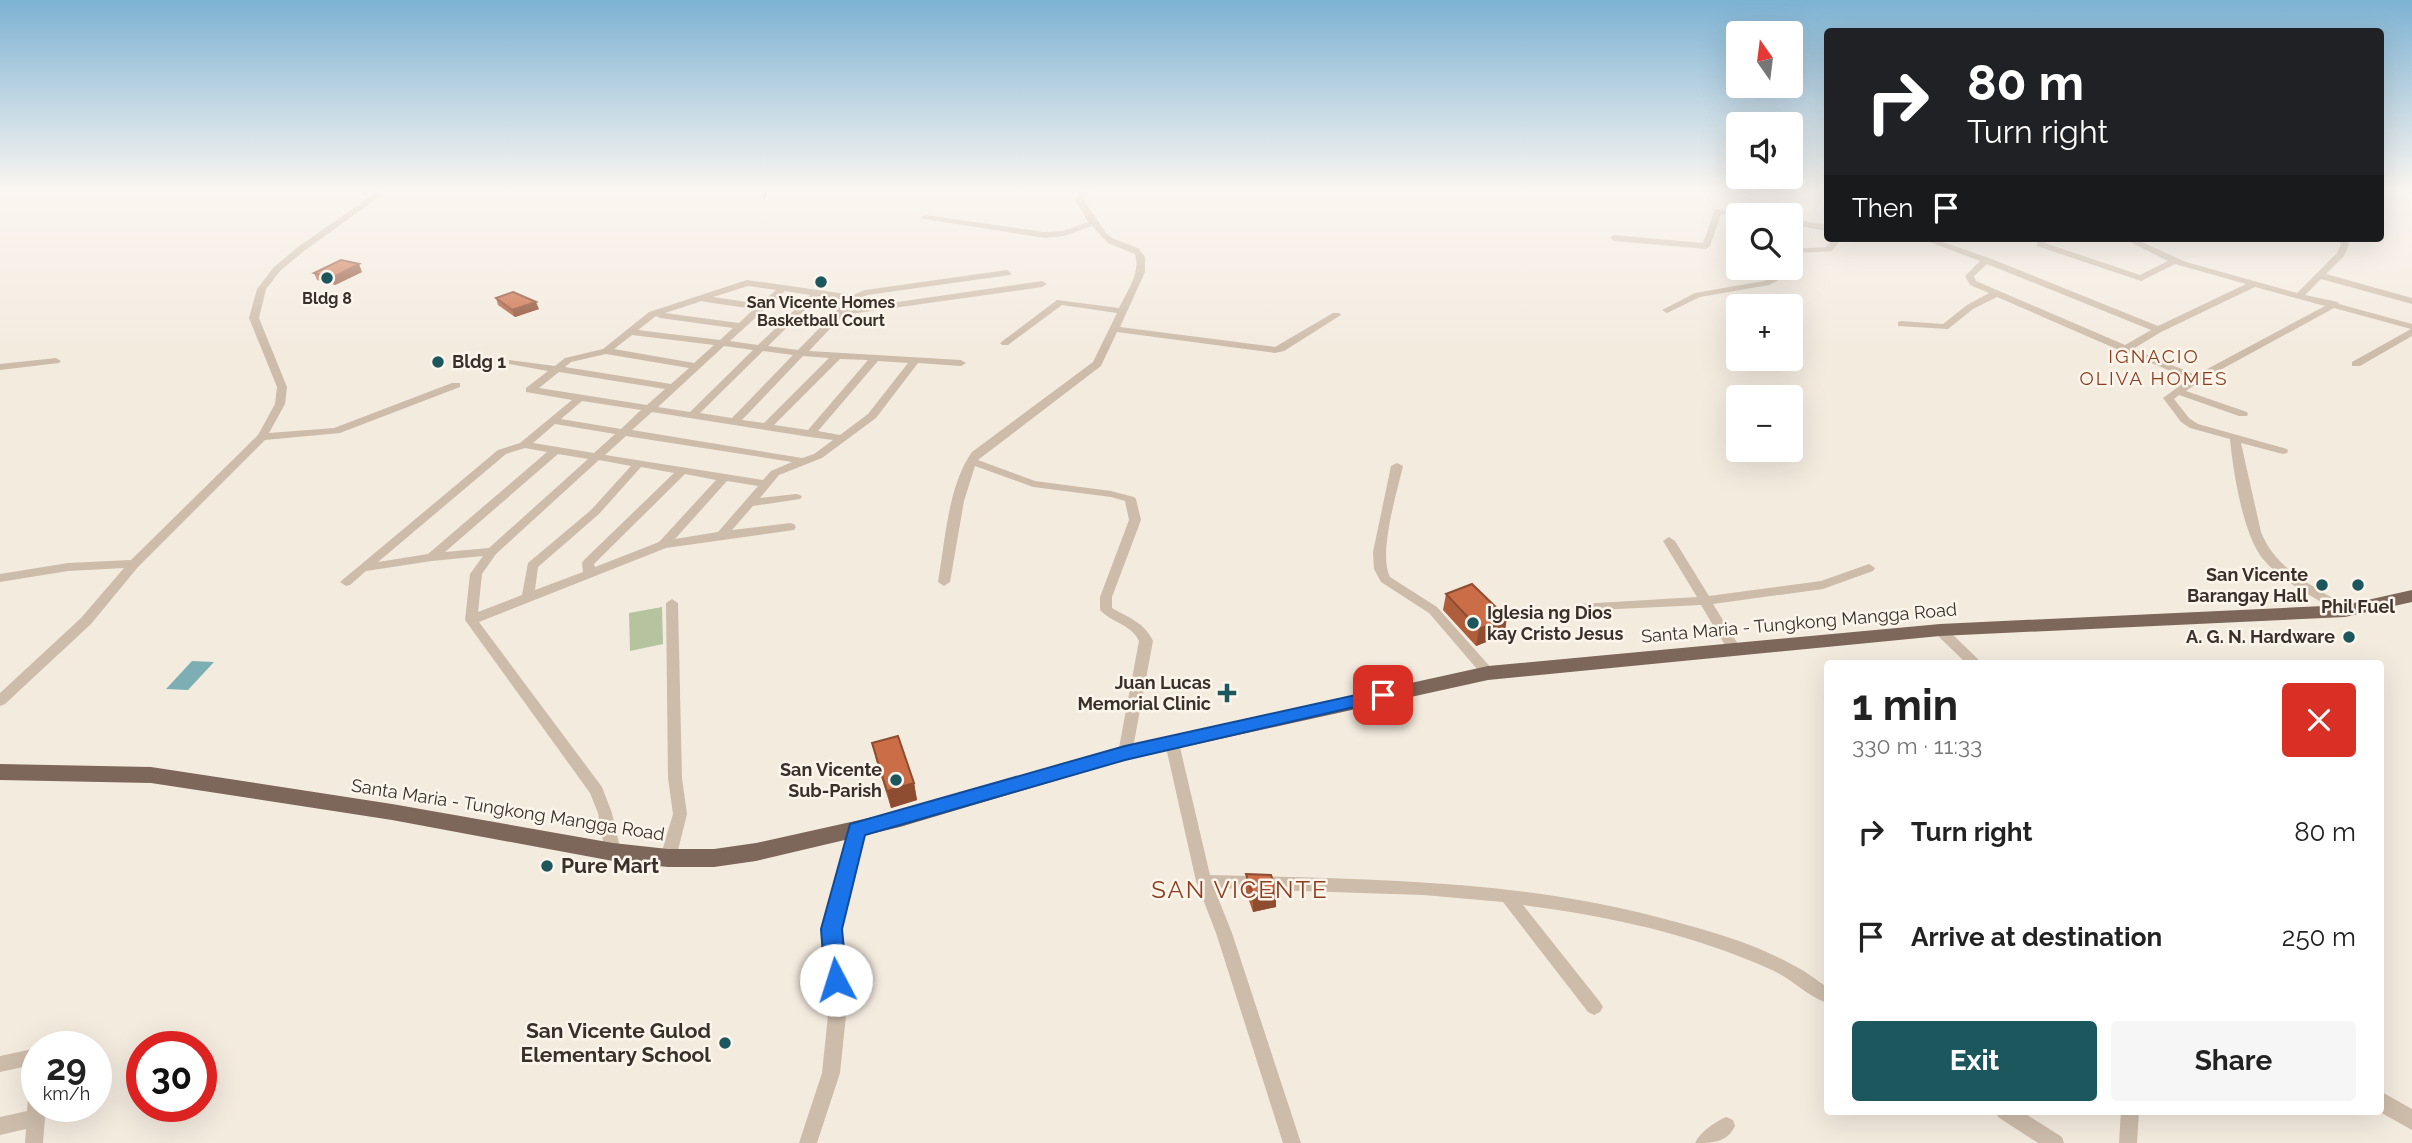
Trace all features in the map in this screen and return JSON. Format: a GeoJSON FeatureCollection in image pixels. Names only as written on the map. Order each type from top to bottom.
{"type":"FeatureCollection","features":[{"type":"Feature","properties":{"kind":"main road","name":"Santa Maria - Tungkong Mangga Road"},"geometry":{"type":"LineString","coordinates":[[0,772],[151,775],[392,812],[613,852],[668,858],[713,859],[857,830],[1125,753],[1488,673],[1940,630],[2345,611],[2412,596]]}},
{"type":"Feature","properties":{"kind":"street"},"geometry":{"type":"LineString","coordinates":[[0,701],[86,621],[134,564],[262,437],[280,404],[282,387],[254,318],[262,289],[277,269],[310,242]]}},
{"type":"Feature","properties":{"kind":"street"},"geometry":{"type":"LineString","coordinates":[[944,582],[958,501],[971,461],[976,454],[1087,374],[1097,364],[1116,329],[1121,311],[1141,272],[1143,260],[1135,249],[1114,242]]}},
{"type":"Feature","properties":{"kind":"street"},"geometry":{"type":"LineString","coordinates":[[1664,242],[1706,246],[1707,242]]}},
{"type":"Feature","properties":{"kind":"street"},"geometry":{"type":"LineString","coordinates":[[1803,251],[1829,249],[1835,242]]}},
{"type":"Feature","properties":{"kind":"street"},"geometry":{"type":"LineString","coordinates":[[1935,242],[1986,260],[2158,330]]}},
{"type":"Feature","properties":{"kind":"street"},"geometry":{"type":"LineString","coordinates":[[2041,242],[2141,278],[2176,260]]}},
{"type":"Feature","properties":{"kind":"street"},"geometry":{"type":"LineString","coordinates":[[2136,242],[2176,260],[2412,327]]}},
{"type":"Feature","properties":{"kind":"street"},"geometry":{"type":"LineString","coordinates":[[2300,295],[2341,254],[2344,242]]}},
{"type":"Feature","properties":{"kind":"street"},"geometry":{"type":"LineString","coordinates":[[1986,260],[1969,276],[1973,283],[2196,379]]}},
{"type":"Feature","properties":{"kind":"street"},"geometry":{"type":"LineString","coordinates":[[734,422],[854,298],[865,293],[1007,273]]}},
{"type":"Feature","properties":{"kind":"street"},"geometry":{"type":"LineString","coordinates":[[982,276],[988,292]]}},
{"type":"Feature","properties":{"kind":"street"},"geometry":{"type":"LineString","coordinates":[[2321,276],[2412,301]]}},
{"type":"Feature","properties":{"kind":"street"},"geometry":{"type":"LineString","coordinates":[[1667,310],[1698,295],[1772,280]]}},
{"type":"Feature","properties":{"kind":"street"},"geometry":{"type":"LineString","coordinates":[[606,351],[653,314],[747,283],[854,298]]}},
{"type":"Feature","properties":{"kind":"street"},"geometry":{"type":"LineString","coordinates":[[2124,350],[2158,330],[2255,283]]}},
{"type":"Feature","properties":{"kind":"street"},"geometry":{"type":"LineString","coordinates":[[838,313],[1042,284]]}},
{"type":"Feature","properties":{"kind":"street"},"geometry":{"type":"LineString","coordinates":[[613,852],[605,813],[597,791],[471,620],[476,574],[492,551],[783,288]]}},
{"type":"Feature","properties":{"kind":"street"},"geometry":{"type":"LineString","coordinates":[[692,415],[818,292]]}},
{"type":"Feature","properties":{"kind":"street"},"geometry":{"type":"LineString","coordinates":[[1901,324],[1945,327],[1970,307],[1995,294]]}},
{"type":"Feature","properties":{"kind":"street"},"geometry":{"type":"LineString","coordinates":[[702,298],[761,307]]}},
{"type":"Feature","properties":{"kind":"street"},"geometry":{"type":"LineString","coordinates":[[1005,343],[1060,302],[1121,311]]}},
{"type":"Feature","properties":{"kind":"street"},"geometry":{"type":"LineString","coordinates":[[2283,451],[2204,430],[2185,420],[2168,398],[2196,379],[2335,304]]}},
{"type":"Feature","properties":{"kind":"street"},"geometry":{"type":"LineString","coordinates":[[653,314],[739,326]]}},
{"type":"Feature","properties":{"kind":"street"},"geometry":{"type":"LineString","coordinates":[[1116,329],[1281,349],[1336,315]]}},
{"type":"Feature","properties":{"kind":"street"},"geometry":{"type":"LineString","coordinates":[[631,332],[800,353],[961,363]]}},
{"type":"Feature","properties":{"kind":"street"},"geometry":{"type":"LineString","coordinates":[[2356,364],[2412,332]]}},
{"type":"Feature","properties":{"kind":"street"},"geometry":{"type":"LineString","coordinates":[[694,366],[606,351],[568,360],[530,390],[840,438]]}},
{"type":"Feature","properties":{"kind":"street"},"geometry":{"type":"LineString","coordinates":[[768,425],[838,355]]}},
{"type":"Feature","properties":{"kind":"street"},"geometry":{"type":"LineString","coordinates":[[810,434],[875,358]]}},
{"type":"Feature","properties":{"kind":"street"},"geometry":{"type":"LineString","coordinates":[[0,380],[5,367],[56,361]]}},
{"type":"Feature","properties":{"kind":"street"},"geometry":{"type":"LineString","coordinates":[[722,535],[775,473],[818,456],[872,416],[915,361]]}},
{"type":"Feature","properties":{"kind":"street"},"geometry":{"type":"LineString","coordinates":[[513,362],[672,387]]}},
{"type":"Feature","properties":{"kind":"street"},"geometry":{"type":"LineString","coordinates":[[262,437],[336,432],[456,385]]}},
{"type":"Feature","properties":{"kind":"street"},"geometry":{"type":"LineString","coordinates":[[2178,391],[2243,414]]}},
{"type":"Feature","properties":{"kind":"street"},"geometry":{"type":"LineString","coordinates":[[346,582],[502,452],[524,445],[580,398]]}},
{"type":"Feature","properties":{"kind":"street"},"geometry":{"type":"LineString","coordinates":[[553,421],[800,461]]}},
{"type":"Feature","properties":{"kind":"street"},"geometry":{"type":"LineString","coordinates":[[2235,440],[2256,536],[2264,553],[2277,567],[2345,611]]}},
{"type":"Feature","properties":{"kind":"street"},"geometry":{"type":"LineString","coordinates":[[524,445],[764,484]]}},
{"type":"Feature","properties":{"kind":"street"},"geometry":{"type":"LineString","coordinates":[[432,556],[556,450]]}},
{"type":"Feature","properties":{"kind":"street"},"geometry":{"type":"LineString","coordinates":[[971,461],[1033,484],[1130,499],[1135,520],[1106,597],[1106,610],[1136,625],[1143,632],[1146,641],[1125,753]]}},
{"type":"Feature","properties":{"kind":"street"},"geometry":{"type":"LineString","coordinates":[[528,599],[533,566],[595,512],[638,464]]}},
{"type":"Feature","properties":{"kind":"street"},"geometry":{"type":"LineString","coordinates":[[1397,466],[1379,552],[1380,569],[1385,579],[1433,610],[1488,673]]}},
{"type":"Feature","properties":{"kind":"street"},"geometry":{"type":"LineString","coordinates":[[590,574],[588,564],[682,471]]}},
{"type":"Feature","properties":{"kind":"street"},"geometry":{"type":"LineString","coordinates":[[663,545],[724,478]]}},
{"type":"Feature","properties":{"kind":"street"},"geometry":{"type":"LineString","coordinates":[[748,503],[796,498]]}},
{"type":"Feature","properties":{"kind":"street"},"geometry":{"type":"LineString","coordinates":[[471,620],[663,545],[790,527]]}},
{"type":"Feature","properties":{"kind":"street"},"geometry":{"type":"LineString","coordinates":[[1669,541],[1734,649]]}},
{"type":"Feature","properties":{"kind":"street"},"geometry":{"type":"LineString","coordinates":[[362,568],[432,556],[492,551]]}},
{"type":"Feature","properties":{"kind":"street"},"geometry":{"type":"LineString","coordinates":[[0,578],[68,568],[134,564]]}},
{"type":"Feature","properties":{"kind":"street"},"geometry":{"type":"LineString","coordinates":[[1580,608],[1705,601],[1824,585],[1869,568]]}},
{"type":"Feature","properties":{"kind":"street"},"geometry":{"type":"LineString","coordinates":[[668,858],[680,814],[675,778],[672,603]]}},
{"type":"Feature","properties":{"kind":"street"},"geometry":{"type":"LineString","coordinates":[[1940,630],[1972,660]]}},
{"type":"Feature","properties":{"kind":"street"},"geometry":{"type":"LineString","coordinates":[[1172,743],[1203,881],[1224,933],[1292,1143]]}},
{"type":"Feature","properties":{"kind":"street"},"geometry":{"type":"LineString","coordinates":[[808,1143],[831,1073],[838,1006],[831,929],[857,830]]}},
{"type":"Feature","properties":{"kind":"street"},"geometry":{"type":"LineString","coordinates":[[1203,881],[1398,887],[1554,901],[1632,915],[1702,935],[1780,966],[1824,994]]}},
{"type":"Feature","properties":{"kind":"street"},"geometry":{"type":"LineString","coordinates":[[1508,897],[1594,1007]]}},
{"type":"Feature","properties":{"kind":"street"},"geometry":{"type":"LineString","coordinates":[[0,1064],[21,1059]]}},
{"type":"Feature","properties":{"kind":"street"},"geometry":{"type":"LineString","coordinates":[[2384,1103],[2412,1119]]}},
{"type":"Feature","properties":{"kind":"street"},"geometry":{"type":"LineString","coordinates":[[2010,1115],[2054,1143]]}},
{"type":"Feature","properties":{"kind":"street"},"geometry":{"type":"LineString","coordinates":[[2129,1143],[2130,1115]]}},
{"type":"Feature","properties":{"kind":"street"},"geometry":{"type":"LineString","coordinates":[[0,1126],[21,1121]]}},
{"type":"Feature","properties":{"kind":"street"},"geometry":{"type":"LineString","coordinates":[[34,1143],[36,1122]]}},
{"type":"Feature","properties":{"kind":"street"},"geometry":{"type":"LineString","coordinates":[[1705,1143],[1726,1126]]}},
{"type":"Feature","properties":{"kind":"green space"},"geometry":{"type":"Polygon","coordinates":[[[662,607],[663,644],[630,651],[629,613],[662,607]]]}},
{"type":"Feature","properties":{"kind":"water"},"geometry":{"type":"Polygon","coordinates":[[[192,661],[214,662],[188,690],[166,689],[192,661]]]}},
{"type":"Feature","properties":{"kind":"building"},"geometry":{"type":"Polygon","coordinates":[[[341,260],[359,264],[332,278],[314,273],[341,260]]]}},
{"type":"Feature","properties":{"kind":"building"},"geometry":{"type":"Polygon","coordinates":[[[513,292],[536,302],[512,310],[496,298],[513,292]]]}},
{"type":"Feature","properties":{"kind":"building"},"geometry":{"type":"Polygon","coordinates":[[[1472,584],[1507,618],[1479,629],[1446,594],[1472,584]]]}},
{"type":"Feature","properties":{"kind":"building"},"geometry":{"type":"Polygon","coordinates":[[[898,736],[914,783],[887,791],[872,743],[898,736]]]}},
{"type":"Feature","properties":{"kind":"building"},"geometry":{"type":"Polygon","coordinates":[[[1246,874],[1271,875],[1276,890],[1253,895],[1246,874]]]}},
{"type":"Feature","properties":{"kind":"place","name":"Bldg 8"},"geometry":{"type":"Point","coordinates":[327,278]}},
{"type":"Feature","properties":{"kind":"place","name":"San Vicente Homes Basketball Court"},"geometry":{"type":"Point","coordinates":[821,282]}},
{"type":"Feature","properties":{"kind":"place","name":"Bldg 1"},"geometry":{"type":"Point","coordinates":[438,362]}},
{"type":"Feature","properties":{"kind":"place","name":"San Vicente Barangay Hall"},"geometry":{"type":"Point","coordinates":[2322,585]}},
{"type":"Feature","properties":{"kind":"place","name":"Phil Fuel"},"geometry":{"type":"Point","coordinates":[2358,585]}},
{"type":"Feature","properties":{"kind":"place","name":"Iglesia ng Dios kay Cristo Jesus"},"geometry":{"type":"Point","coordinates":[1473,623]}},
{"type":"Feature","properties":{"kind":"place","name":"A. G. N. Hardware"},"geometry":{"type":"Point","coordinates":[2349,637]}},
{"type":"Feature","properties":{"kind":"place","name":"Juan Lucas Memorial Clinic"},"geometry":{"type":"Point","coordinates":[1227,693]}},
{"type":"Feature","properties":{"kind":"place","name":"San Vicente Sub-Parish"},"geometry":{"type":"Point","coordinates":[896,780]}},
{"type":"Feature","properties":{"kind":"place","name":"Pure Mart"},"geometry":{"type":"Point","coordinates":[547,866]}},
{"type":"Feature","properties":{"kind":"place","name":"San Vicente Gulod Elementary School"},"geometry":{"type":"Point","coordinates":[725,1043]}},
{"type":"Feature","properties":{"kind":"district","name":"IGNACIO OLIVA HOMES"},"geometry":{"type":"Point","coordinates":[2154,367]}},
{"type":"Feature","properties":{"kind":"district","name":"SAN VICENTE"},"geometry":{"type":"Point","coordinates":[1240,890]}},
{"type":"Feature","properties":{"kind":"route"},"geometry":{"type":"LineString","coordinates":[[836,980],[831,929],[857,830],[1125,753],[1383,695]]}}]}
